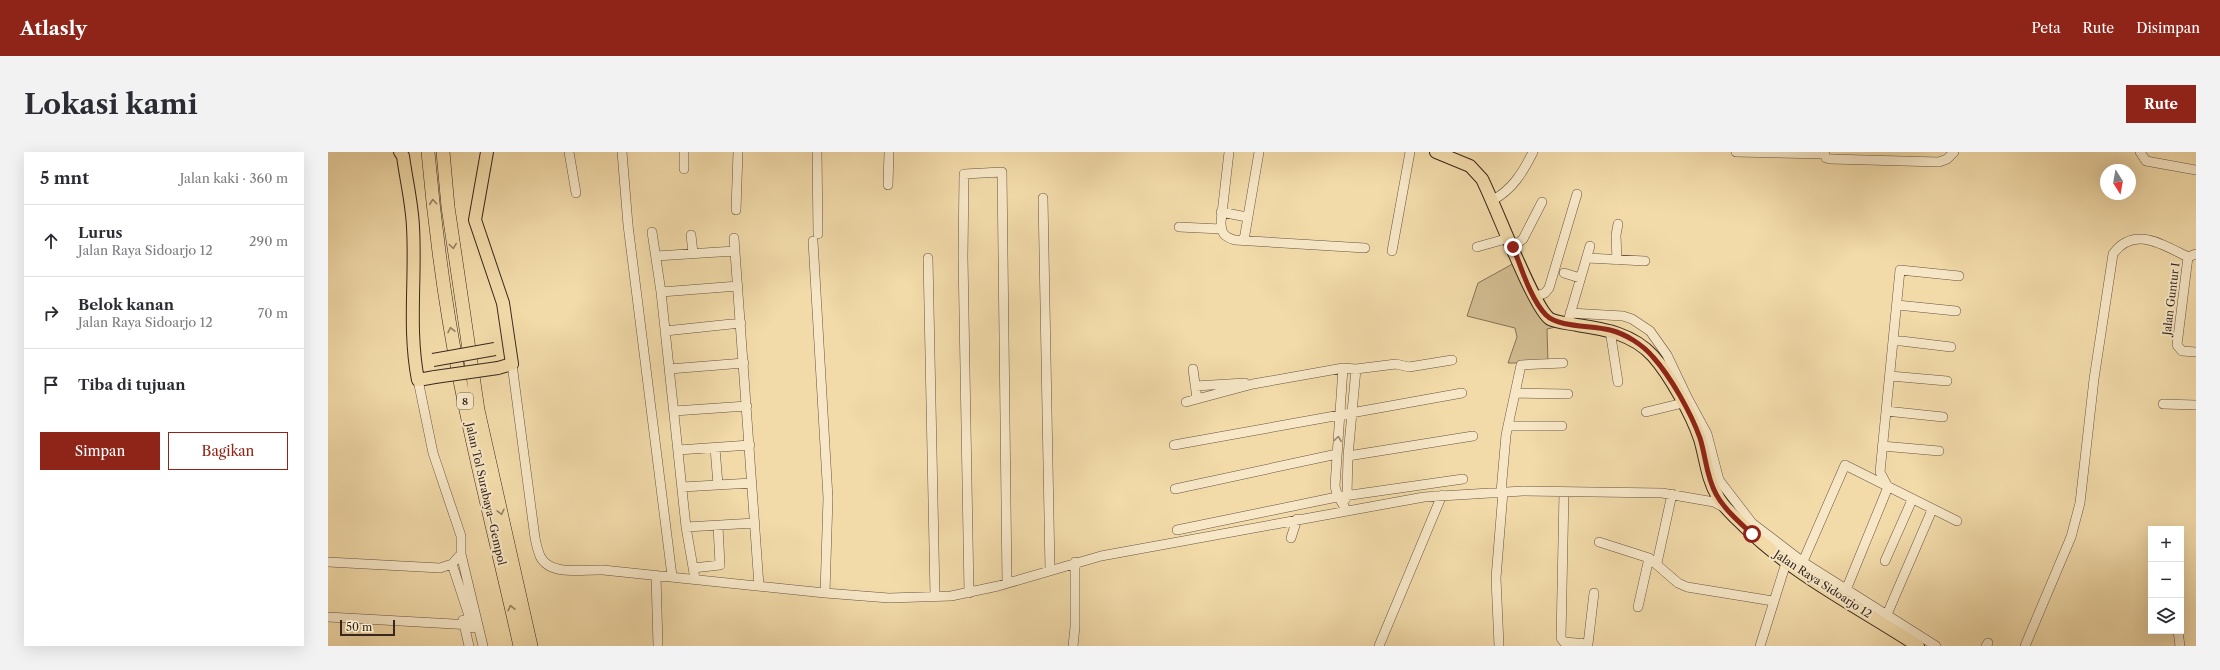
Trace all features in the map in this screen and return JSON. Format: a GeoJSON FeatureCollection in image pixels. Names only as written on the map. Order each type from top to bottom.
{"type":"FeatureCollection","features":[{"type":"Feature","properties":{"kind":"highway","name":"Jalan Tol Surabaya–Gempol"},"geometry":{"type":"LineString","coordinates":[[428,152],[449,321],[520,646]]}},
{"type":"Feature","properties":{"kind":"highway","name":"Jalan Tol Surabaya–Gempol"},"geometry":{"type":"LineString","coordinates":[[443,152],[448,207],[478,410],[532,646]]}},
{"type":"Feature","properties":{"kind":"main road"},"geometry":{"type":"LineString","coordinates":[[400,152],[403,156],[413,226],[412,327],[414,362],[418,380],[498,368],[512,364],[503,303],[475,220],[487,152]]}},
{"type":"Feature","properties":{"kind":"main road","name":"Jalan Raya Sidoarjo 12"},"geometry":{"type":"LineString","coordinates":[[1440,153],[1474,169],[1496,198],[1538,296],[1542,311],[1549,318],[1569,317],[1610,330],[1625,336],[1653,356],[1683,403],[1708,456],[1710,482],[1719,499],[1752,534],[1786,563],[1801,566],[1886,619],[1918,646]]}},
{"type":"Feature","properties":{"kind":"main road"},"geometry":{"type":"LineString","coordinates":[[414,362],[495,350],[509,346]]}},
{"type":"Feature","properties":{"kind":"street"},"geometry":{"type":"LineString","coordinates":[[569,152],[576,193]]}},
{"type":"Feature","properties":{"kind":"street"},"geometry":{"type":"LineString","coordinates":[[622,152],[628,225],[672,576]]}},
{"type":"Feature","properties":{"kind":"street"},"geometry":{"type":"LineString","coordinates":[[684,152],[684,169]]}},
{"type":"Feature","properties":{"kind":"street"},"geometry":{"type":"LineString","coordinates":[[736,210],[738,152]]}},
{"type":"Feature","properties":{"kind":"street"},"geometry":{"type":"LineString","coordinates":[[817,152],[815,237],[828,498],[825,593]]}},
{"type":"Feature","properties":{"kind":"street"},"geometry":{"type":"LineString","coordinates":[[888,185],[889,152]]}},
{"type":"Feature","properties":{"kind":"street"},"geometry":{"type":"LineString","coordinates":[[1229,152],[1221,212],[1221,229],[1228,238],[1365,248]]}},
{"type":"Feature","properties":{"kind":"street"},"geometry":{"type":"LineString","coordinates":[[1244,240],[1259,152]]}},
{"type":"Feature","properties":{"kind":"street"},"geometry":{"type":"LineString","coordinates":[[1392,250],[1410,152]]}},
{"type":"Feature","properties":{"kind":"street"},"geometry":{"type":"LineString","coordinates":[[1496,198],[1521,175],[1533,152]]}},
{"type":"Feature","properties":{"kind":"street"},"geometry":{"type":"LineString","coordinates":[[1736,152],[1824,153],[1830,159],[1939,162],[1947,159],[1954,152]]}},
{"type":"Feature","properties":{"kind":"street"},"geometry":{"type":"LineString","coordinates":[[2140,152],[2146,161],[2196,170]]}},
{"type":"Feature","properties":{"kind":"street"},"geometry":{"type":"LineString","coordinates":[[969,593],[963,257],[964,174],[1002,172],[1007,583]]}},
{"type":"Feature","properties":{"kind":"street"},"geometry":{"type":"LineString","coordinates":[[1538,296],[1549,288],[1577,194]]}},
{"type":"Feature","properties":{"kind":"street"},"geometry":{"type":"LineString","coordinates":[[1043,198],[1050,570]]}},
{"type":"Feature","properties":{"kind":"street"},"geometry":{"type":"LineString","coordinates":[[1477,247],[1515,243],[1542,202]]}},
{"type":"Feature","properties":{"kind":"street"},"geometry":{"type":"LineString","coordinates":[[1221,212],[1247,217]]}},
{"type":"Feature","properties":{"kind":"street"},"geometry":{"type":"LineString","coordinates":[[1617,260],[1616,235],[1618,224]]}},
{"type":"Feature","properties":{"kind":"street"},"geometry":{"type":"LineString","coordinates":[[1179,227],[1221,229]]}},
{"type":"Feature","properties":{"kind":"street"},"geometry":{"type":"LineString","coordinates":[[652,232],[661,292],[686,527],[695,579]]}},
{"type":"Feature","properties":{"kind":"street"},"geometry":{"type":"LineString","coordinates":[[691,235],[693,253]]}},
{"type":"Feature","properties":{"kind":"street"},"geometry":{"type":"LineString","coordinates":[[734,238],[759,586]]}},
{"type":"Feature","properties":{"kind":"street"},"geometry":{"type":"LineString","coordinates":[[2025,646],[2071,537],[2079,509],[2113,254],[2120,245],[2130,240],[2143,238],[2192,255]]}},
{"type":"Feature","properties":{"kind":"street"},"geometry":{"type":"LineString","coordinates":[[1590,246],[1569,317],[1623,316],[1632,319],[1650,331],[1662,345],[1707,434],[1708,456],[1719,480],[1744,513],[1801,566],[1846,590],[1886,619],[1936,646]]}},
{"type":"Feature","properties":{"kind":"street"},"geometry":{"type":"LineString","coordinates":[[656,256],[735,251]]}},
{"type":"Feature","properties":{"kind":"street","name":"Jalan Guntur I"},"geometry":{"type":"LineString","coordinates":[[2192,255],[2177,345],[2182,351],[2196,352]]}},
{"type":"Feature","properties":{"kind":"street"},"geometry":{"type":"LineString","coordinates":[[928,258],[936,596]]}},
{"type":"Feature","properties":{"kind":"street"},"geometry":{"type":"LineString","coordinates":[[1586,258],[1645,261]]}},
{"type":"Feature","properties":{"kind":"street"},"geometry":{"type":"LineString","coordinates":[[1888,487],[1880,472],[1900,270],[1959,276]]}},
{"type":"Feature","properties":{"kind":"street"},"geometry":{"type":"LineString","coordinates":[[1564,273],[1580,278]]}},
{"type":"Feature","properties":{"kind":"street"},"geometry":{"type":"LineString","coordinates":[[661,292],[738,286]]}},
{"type":"Feature","properties":{"kind":"street"},"geometry":{"type":"LineString","coordinates":[[1897,305],[1956,311]]}},
{"type":"Feature","properties":{"kind":"street"},"geometry":{"type":"LineString","coordinates":[[665,331],[741,323]]}},
{"type":"Feature","properties":{"kind":"street"},"geometry":{"type":"LineString","coordinates":[[1610,330],[1618,382]]}},
{"type":"Feature","properties":{"kind":"street"},"geometry":{"type":"LineString","coordinates":[[1893,340],[1951,347]]}},
{"type":"Feature","properties":{"kind":"street"},"geometry":{"type":"LineString","coordinates":[[1186,402],[1253,384],[1343,368],[1356,369],[1396,364],[1409,367],[1452,360]]}},
{"type":"Feature","properties":{"kind":"street"},"geometry":{"type":"LineString","coordinates":[[1499,646],[1496,578],[1502,492],[1508,426],[1521,365],[1562,363]]}},
{"type":"Feature","properties":{"kind":"street"},"geometry":{"type":"LineString","coordinates":[[512,364],[530,509],[540,556],[545,563],[559,570],[603,570],[825,593],[889,598],[936,596],[969,593],[1075,562],[1139,548],[1297,519],[1343,501],[1442,494],[1564,492],[1672,494],[1714,502],[1727,508]]}},
{"type":"Feature","properties":{"kind":"street"},"geometry":{"type":"LineString","coordinates":[[669,370],[744,364]]}},
{"type":"Feature","properties":{"kind":"street"},"geometry":{"type":"LineString","coordinates":[[1343,368],[1341,414],[1335,477],[1343,501]]}},
{"type":"Feature","properties":{"kind":"street"},"geometry":{"type":"LineString","coordinates":[[1193,369],[1197,399]]}},
{"type":"Feature","properties":{"kind":"street"},"geometry":{"type":"LineString","coordinates":[[1343,501],[1353,413],[1356,369]]}},
{"type":"Feature","properties":{"kind":"street"},"geometry":{"type":"LineString","coordinates":[[1890,376],[1947,381]]}},
{"type":"Feature","properties":{"kind":"street"},"geometry":{"type":"LineString","coordinates":[[418,380],[433,453],[461,536],[461,554],[483,646]]}},
{"type":"Feature","properties":{"kind":"street"},"geometry":{"type":"LineString","coordinates":[[1195,386],[1241,383],[1253,384]]}},
{"type":"Feature","properties":{"kind":"street"},"geometry":{"type":"LineString","coordinates":[[1174,445],[1462,393]]}},
{"type":"Feature","properties":{"kind":"street"},"geometry":{"type":"LineString","coordinates":[[1515,393],[1568,394]]}},
{"type":"Feature","properties":{"kind":"street"},"geometry":{"type":"LineString","coordinates":[[1646,412],[1683,403]]}},
{"type":"Feature","properties":{"kind":"street"},"geometry":{"type":"LineString","coordinates":[[2163,404],[2196,405]]}},
{"type":"Feature","properties":{"kind":"street"},"geometry":{"type":"LineString","coordinates":[[674,411],[747,406]]}},
{"type":"Feature","properties":{"kind":"street"},"geometry":{"type":"LineString","coordinates":[[1886,410],[1943,417]]}},
{"type":"Feature","properties":{"kind":"street"},"geometry":{"type":"LineString","coordinates":[[1508,426],[1562,426]]}},
{"type":"Feature","properties":{"kind":"street"},"geometry":{"type":"LineString","coordinates":[[1348,456],[1473,436]]}},
{"type":"Feature","properties":{"kind":"street"},"geometry":{"type":"LineString","coordinates":[[678,450],[750,445]]}},
{"type":"Feature","properties":{"kind":"street"},"geometry":{"type":"LineString","coordinates":[[1882,446],[1939,451]]}},
{"type":"Feature","properties":{"kind":"street"},"geometry":{"type":"LineString","coordinates":[[715,448],[718,485]]}},
{"type":"Feature","properties":{"kind":"street"},"geometry":{"type":"LineString","coordinates":[[1174,489],[1336,454]]}},
{"type":"Feature","properties":{"kind":"street"},"geometry":{"type":"LineString","coordinates":[[1801,566],[1844,466],[1847,465],[1912,500],[1956,521]]}},
{"type":"Feature","properties":{"kind":"street"},"geometry":{"type":"LineString","coordinates":[[1177,530],[1463,479]]}},
{"type":"Feature","properties":{"kind":"street"},"geometry":{"type":"LineString","coordinates":[[682,487],[752,483]]}},
{"type":"Feature","properties":{"kind":"street"},"geometry":{"type":"LineString","coordinates":[[1846,590],[1888,487]]}},
{"type":"Feature","properties":{"kind":"street"},"geometry":{"type":"LineString","coordinates":[[1564,492],[1562,640],[1588,644],[1594,593]]}},
{"type":"Feature","properties":{"kind":"street"},"geometry":{"type":"LineString","coordinates":[[1379,646],[1442,494]]}},
{"type":"Feature","properties":{"kind":"street"},"geometry":{"type":"LineString","coordinates":[[1657,563],[1672,494]]}},
{"type":"Feature","properties":{"kind":"street"},"geometry":{"type":"LineString","coordinates":[[1885,561],[1912,500]]}},
{"type":"Feature","properties":{"kind":"street"},"geometry":{"type":"LineString","coordinates":[[1886,619],[1932,510]]}},
{"type":"Feature","properties":{"kind":"street"},"geometry":{"type":"LineString","coordinates":[[1292,538],[1297,519]]}},
{"type":"Feature","properties":{"kind":"street"},"geometry":{"type":"LineString","coordinates":[[686,527],[755,524]]}},
{"type":"Feature","properties":{"kind":"street"},"geometry":{"type":"LineString","coordinates":[[693,568],[720,566],[718,526]]}},
{"type":"Feature","properties":{"kind":"street"},"geometry":{"type":"LineString","coordinates":[[1599,542],[1649,558],[1657,563],[1678,583],[1687,587],[1773,601]]}},
{"type":"Feature","properties":{"kind":"street"},"geometry":{"type":"LineString","coordinates":[[328,562],[432,568],[452,564],[461,554]]}},
{"type":"Feature","properties":{"kind":"street"},"geometry":{"type":"LineString","coordinates":[[1638,607],[1649,558]]}},
{"type":"Feature","properties":{"kind":"street"},"geometry":{"type":"LineString","coordinates":[[1073,646],[1075,627],[1075,562]]}},
{"type":"Feature","properties":{"kind":"street"},"geometry":{"type":"LineString","coordinates":[[1760,646],[1786,563]]}},
{"type":"Feature","properties":{"kind":"street"},"geometry":{"type":"LineString","coordinates":[[452,564],[464,607],[462,618],[468,625],[478,646]]}},
{"type":"Feature","properties":{"kind":"street"},"geometry":{"type":"LineString","coordinates":[[656,575],[658,646]]}},
{"type":"Feature","properties":{"kind":"street"},"geometry":{"type":"LineString","coordinates":[[328,617],[468,625]]}},
{"type":"Feature","properties":{"kind":"street"},"geometry":{"type":"LineString","coordinates":[[468,625],[470,646]]}},
{"type":"Feature","properties":{"kind":"street"},"geometry":{"type":"LineString","coordinates":[[2178,634],[2180,646]]}},
{"type":"Feature","properties":{"kind":"shaded area"},"geometry":{"type":"Polygon","coordinates":[[[1518,261],[1556,327],[1547,329],[1548,363],[1508,363],[1517,337],[1515,328],[1467,316],[1478,283],[1518,261]]]}},
{"type":"Feature","properties":{"kind":"route"},"geometry":{"type":"LineString","coordinates":[[1513,247],[1534,297],[1546,316],[1552,320],[1560,322],[1610,330],[1625,336],[1645,348],[1653,356],[1662,367],[1693,423],[1700,439],[1710,482],[1715,492],[1719,499],[1752,534]]}}]}
